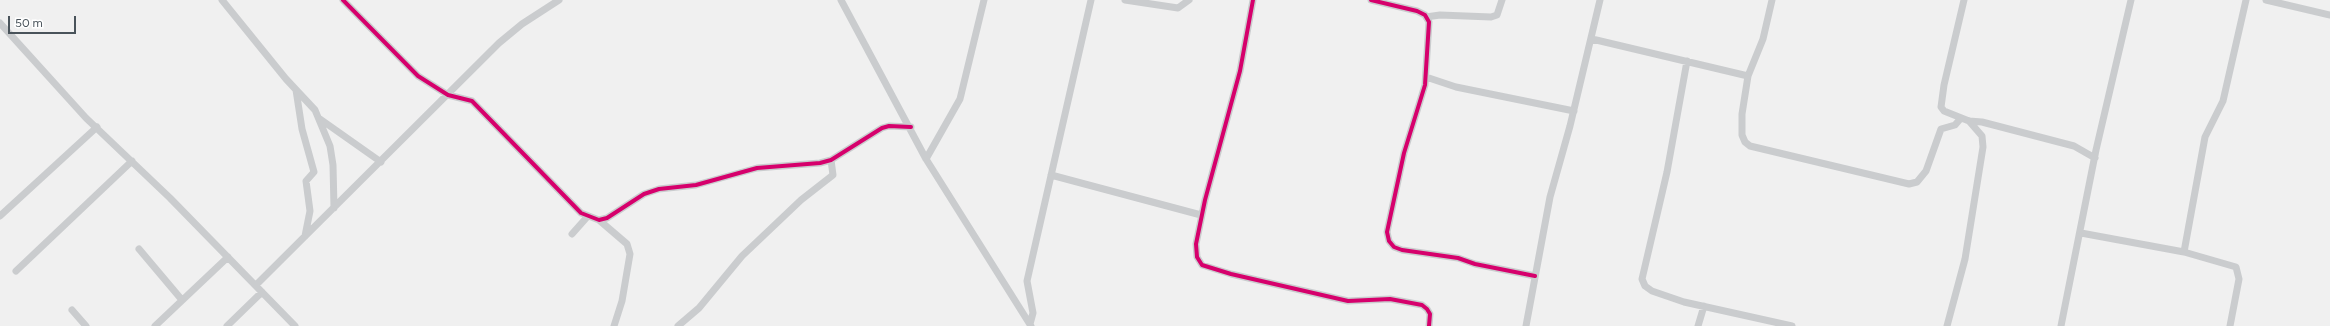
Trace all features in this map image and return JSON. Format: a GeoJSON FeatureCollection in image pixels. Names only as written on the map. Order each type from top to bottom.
{"type":"FeatureCollection","features":[{"type":"Feature","properties":{"kind":"street"},"geometry":{"type":"LineString","coordinates":[[222,0],[296,90],[315,110],[330,146],[333,165],[334,208]]}},
{"type":"Feature","properties":{"kind":"street"},"geometry":{"type":"LineString","coordinates":[[343,0],[418,76],[448,95],[472,101],[581,213],[599,220],[627,244],[630,254],[622,301],[614,326]]}},
{"type":"Feature","properties":{"kind":"street"},"geometry":{"type":"LineString","coordinates":[[256,285],[499,43],[522,24],[559,0]]}},
{"type":"Feature","properties":{"kind":"street"},"geometry":{"type":"LineString","coordinates":[[840,0],[911,127],[926,158],[1031,325]]}},
{"type":"Feature","properties":{"kind":"street"},"geometry":{"type":"LineString","coordinates":[[926,158],[960,99],[984,0]]}},
{"type":"Feature","properties":{"kind":"street"},"geometry":{"type":"LineString","coordinates":[[1031,325],[1033,313],[1027,281],[1091,0]]}},
{"type":"Feature","properties":{"kind":"street"},"geometry":{"type":"LineString","coordinates":[[1125,0],[1178,8],[1189,0]]}},
{"type":"Feature","properties":{"kind":"street"},"geometry":{"type":"LineString","coordinates":[[1253,0],[1240,72],[1202,215],[1196,244],[1197,257],[1202,265],[1231,274],[1348,301],[1390,299],[1422,305],[1430,314],[1429,326]]}},
{"type":"Feature","properties":{"kind":"street"},"geometry":{"type":"LineString","coordinates":[[1372,0],[1417,11],[1426,17],[1429,22],[1426,77],[1420,104],[1404,153],[1389,226],[1389,241],[1394,247],[1402,250],[1458,258],[1475,264],[1535,276]]}},
{"type":"Feature","properties":{"kind":"street"},"geometry":{"type":"LineString","coordinates":[[1426,17],[1440,15],[1490,18],[1497,15],[1502,0]]}},
{"type":"Feature","properties":{"kind":"street"},"geometry":{"type":"LineString","coordinates":[[1526,326],[1550,197],[1574,111],[1600,0]]}},
{"type":"Feature","properties":{"kind":"street"},"geometry":{"type":"LineString","coordinates":[[1772,0],[1763,39],[1748,76],[1742,114],[1742,135],[1745,142],[1750,146],[1909,184],[1917,182],[1922,178],[1941,130],[1955,125],[1961,118]]}},
{"type":"Feature","properties":{"kind":"street"},"geometry":{"type":"LineString","coordinates":[[1964,0],[1941,107],[1949,114],[1970,121],[1982,122],[2074,146],[2095,158]]}},
{"type":"Feature","properties":{"kind":"street"},"geometry":{"type":"LineString","coordinates":[[2061,326],[2095,158],[2131,0]]}},
{"type":"Feature","properties":{"kind":"street"},"geometry":{"type":"LineString","coordinates":[[2184,252],[2205,137],[2223,101],[2246,0]]}},
{"type":"Feature","properties":{"kind":"street"},"geometry":{"type":"LineString","coordinates":[[2266,0],[2330,15]]}},
{"type":"Feature","properties":{"kind":"street"},"geometry":{"type":"LineString","coordinates":[[0,23],[49,79],[132,160],[295,326]]}},
{"type":"Feature","properties":{"kind":"street"},"geometry":{"type":"LineString","coordinates":[[1592,38],[1748,76]]}},
{"type":"Feature","properties":{"kind":"street"},"geometry":{"type":"LineString","coordinates":[[1688,61],[1667,172],[1642,279],[1645,286],[1652,291],[1704,306],[1792,326]]}},
{"type":"Feature","properties":{"kind":"street"},"geometry":{"type":"LineString","coordinates":[[1426,77],[1456,87],[1574,111]]}},
{"type":"Feature","properties":{"kind":"street"},"geometry":{"type":"LineString","coordinates":[[296,90],[302,129],[314,172],[306,181],[310,211],[305,236]]}},
{"type":"Feature","properties":{"kind":"street"},"geometry":{"type":"LineString","coordinates":[[319,119],[381,162]]}},
{"type":"Feature","properties":{"kind":"street"},"geometry":{"type":"LineString","coordinates":[[1947,326],[1964,259],[1983,147],[1982,136],[1970,121]]}},
{"type":"Feature","properties":{"kind":"street"},"geometry":{"type":"LineString","coordinates":[[599,220],[607,218],[644,194],[659,189],[696,185],[757,168],[820,163],[831,160],[882,128],[889,126],[911,127]]}},
{"type":"Feature","properties":{"kind":"street"},"geometry":{"type":"LineString","coordinates":[[0,216],[97,127]]}},
{"type":"Feature","properties":{"kind":"street"},"geometry":{"type":"LineString","coordinates":[[16,271],[132,160]]}},
{"type":"Feature","properties":{"kind":"street"},"geometry":{"type":"LineString","coordinates":[[678,326],[699,308],[742,256],[801,200],[833,175],[831,160]]}},
{"type":"Feature","properties":{"kind":"street"},"geometry":{"type":"LineString","coordinates":[[1051,175],[1202,215]]}},
{"type":"Feature","properties":{"kind":"street"},"geometry":{"type":"LineString","coordinates":[[572,234],[588,216]]}},
{"type":"Feature","properties":{"kind":"street"},"geometry":{"type":"LineString","coordinates":[[2081,233],[2184,252],[2229,264],[2238,272],[2230,326]]}},
{"type":"Feature","properties":{"kind":"street"},"geometry":{"type":"LineString","coordinates":[[139,249],[182,300]]}},
{"type":"Feature","properties":{"kind":"street"},"geometry":{"type":"LineString","coordinates":[[155,326],[228,257]]}},
{"type":"Feature","properties":{"kind":"street"},"geometry":{"type":"LineString","coordinates":[[227,326],[262,292]]}},
{"type":"Feature","properties":{"kind":"street"},"geometry":{"type":"LineString","coordinates":[[1698,326],[1704,306]]}},
{"type":"Feature","properties":{"kind":"street"},"geometry":{"type":"LineString","coordinates":[[72,310],[86,326]]}},
{"type":"Feature","properties":{"kind":"cycle path"},"geometry":{"type":"LineString","coordinates":[[343,0],[418,76],[448,95],[472,101],[581,213],[599,220],[607,218],[644,194],[659,189],[696,185],[757,168],[820,163],[831,160],[882,128],[889,126],[911,127]]}},
{"type":"Feature","properties":{"kind":"cycle path"},"geometry":{"type":"LineString","coordinates":[[1253,0],[1240,71],[1205,200],[1196,244],[1197,257],[1202,265],[1231,274],[1348,301],[1390,299],[1422,305],[1430,314],[1429,326]]}},
{"type":"Feature","properties":{"kind":"cycle path"},"geometry":{"type":"LineString","coordinates":[[1371,0],[1417,11],[1425,15],[1429,22],[1425,85],[1404,153],[1387,232],[1389,241],[1394,247],[1402,250],[1458,258],[1475,264],[1535,276]]}}]}
